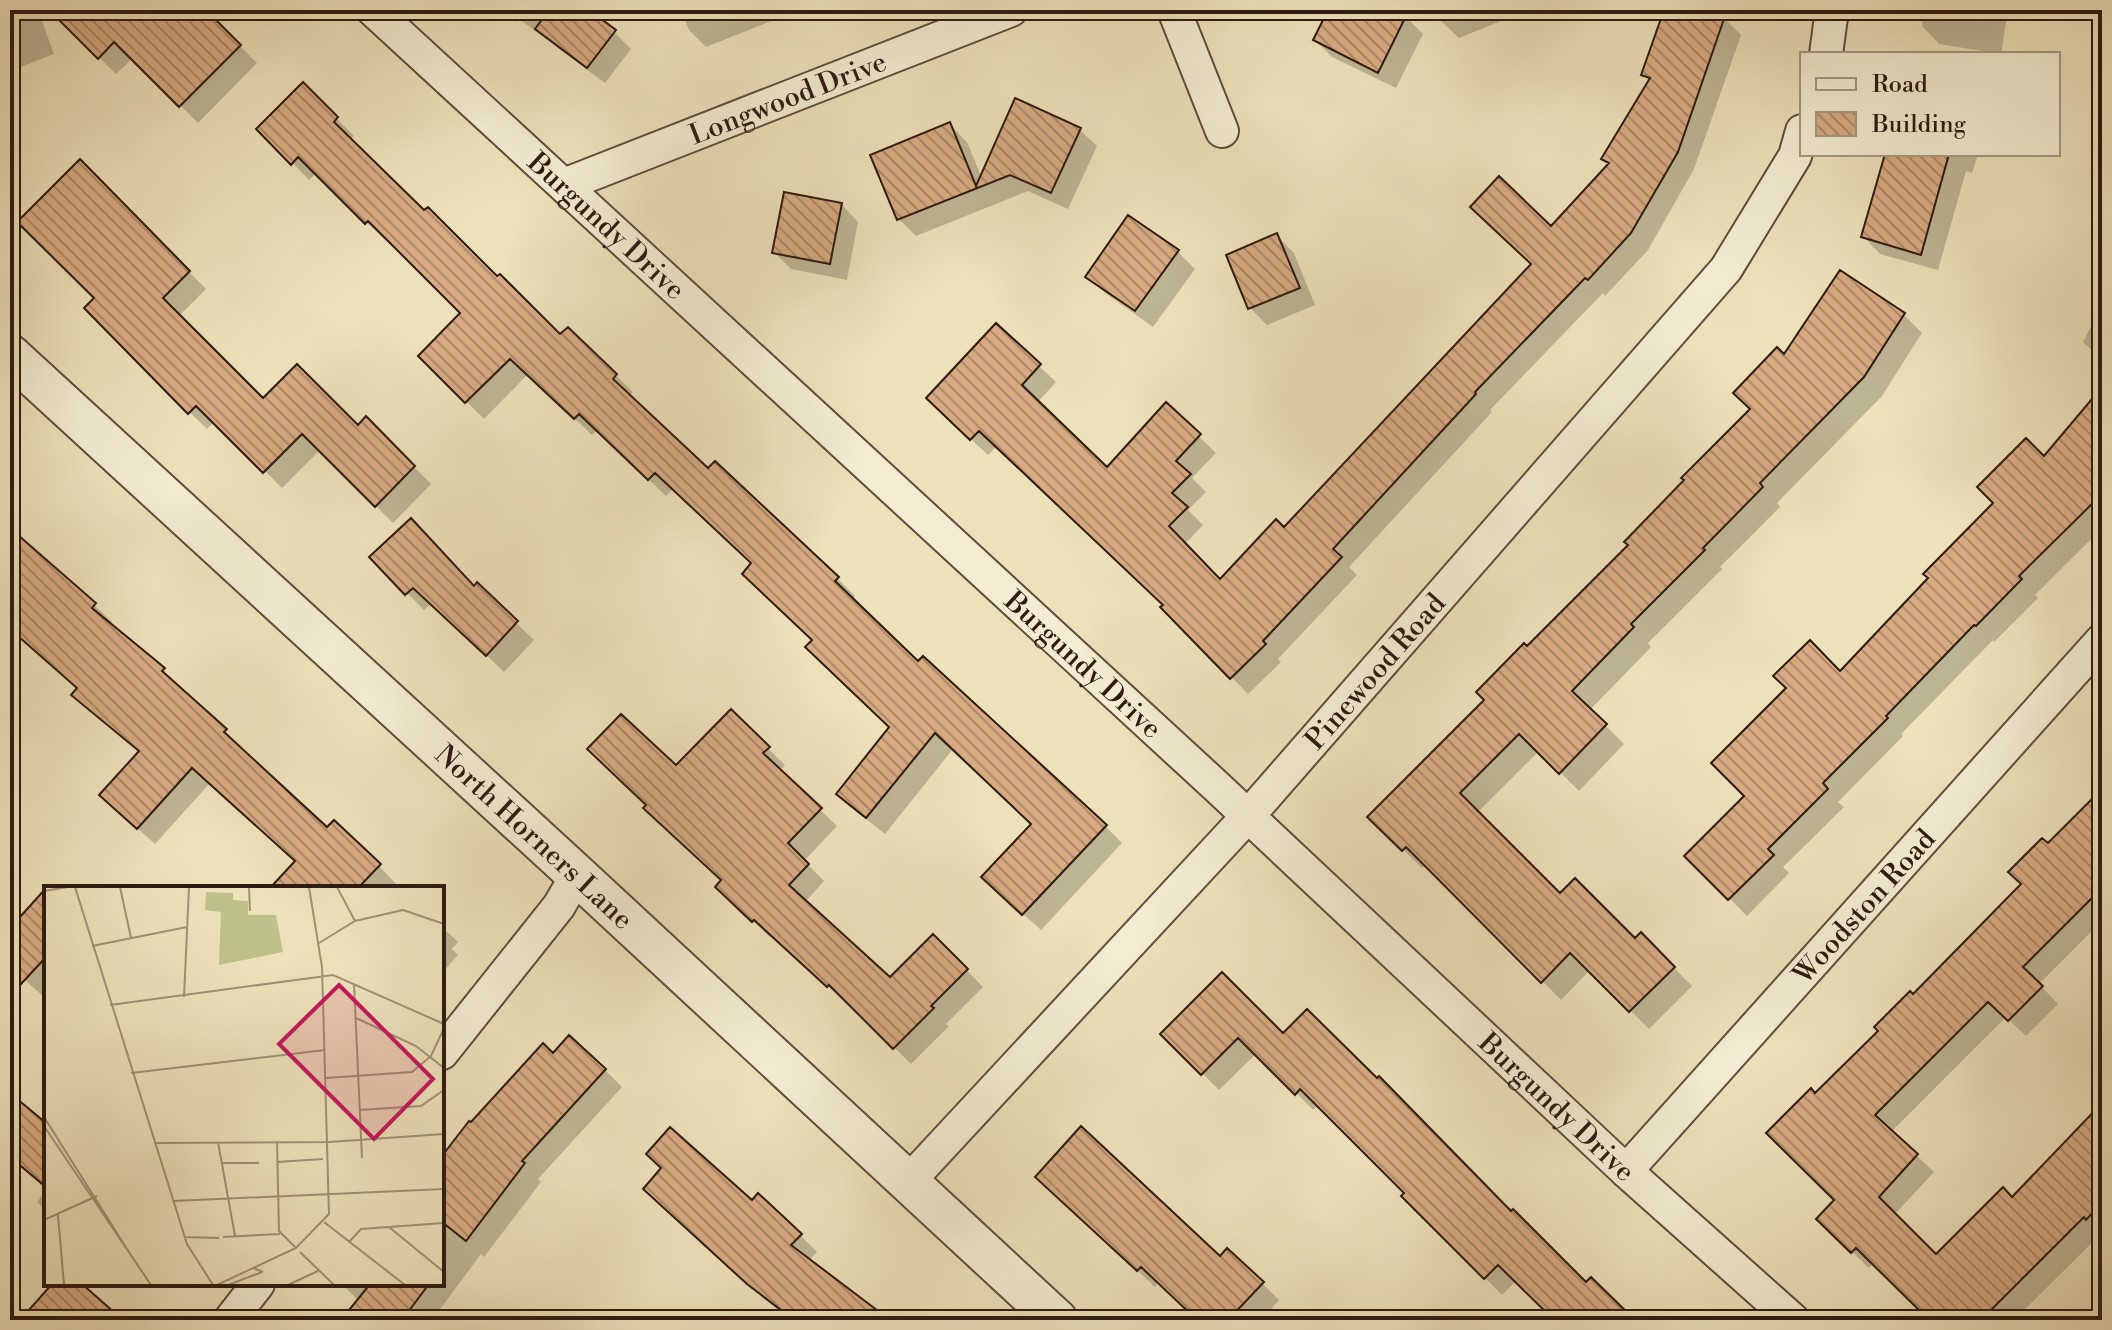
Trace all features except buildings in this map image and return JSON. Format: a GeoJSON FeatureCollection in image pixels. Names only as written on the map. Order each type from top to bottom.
{"type":"FeatureCollection","features":[{"type":"Feature","properties":{"kind":"street","name":"Burgundy Drive"},"geometry":{"type":"LineString","coordinates":[[373,10],[1248,816],[1626,1171],[1793,1320]]}},
{"type":"Feature","properties":{"kind":"street","name":"Longwood Drive"},"geometry":{"type":"LineString","coordinates":[[564,185],[1011,10]]}},
{"type":"Feature","properties":{"kind":"street"},"geometry":{"type":"LineString","coordinates":[[1174,10],[1222,131]]}},
{"type":"Feature","properties":{"kind":"street"},"geometry":{"type":"LineString","coordinates":[[1826,52],[1832,10]]}},
{"type":"Feature","properties":{"kind":"street","name":"Pinewood Road"},"geometry":{"type":"LineString","coordinates":[[908,1182],[1248,816],[1726,269],[1795,156],[1800,138]]}},
{"type":"Feature","properties":{"kind":"street","name":"North Horners Lane"},"geometry":{"type":"LineString","coordinates":[[10,355],[1057,1320]]}},
{"type":"Feature","properties":{"kind":"street","name":"Woodston Road"},"geometry":{"type":"LineString","coordinates":[[1626,1171],[2102,640]]}},
{"type":"Feature","properties":{"kind":"street"},"geometry":{"type":"LineString","coordinates":[[444,1050],[559,906],[577,875]]}},
{"type":"Feature","properties":{"kind":"street"},"geometry":{"type":"LineString","coordinates":[[230,1320],[256,1286]]}}]}
